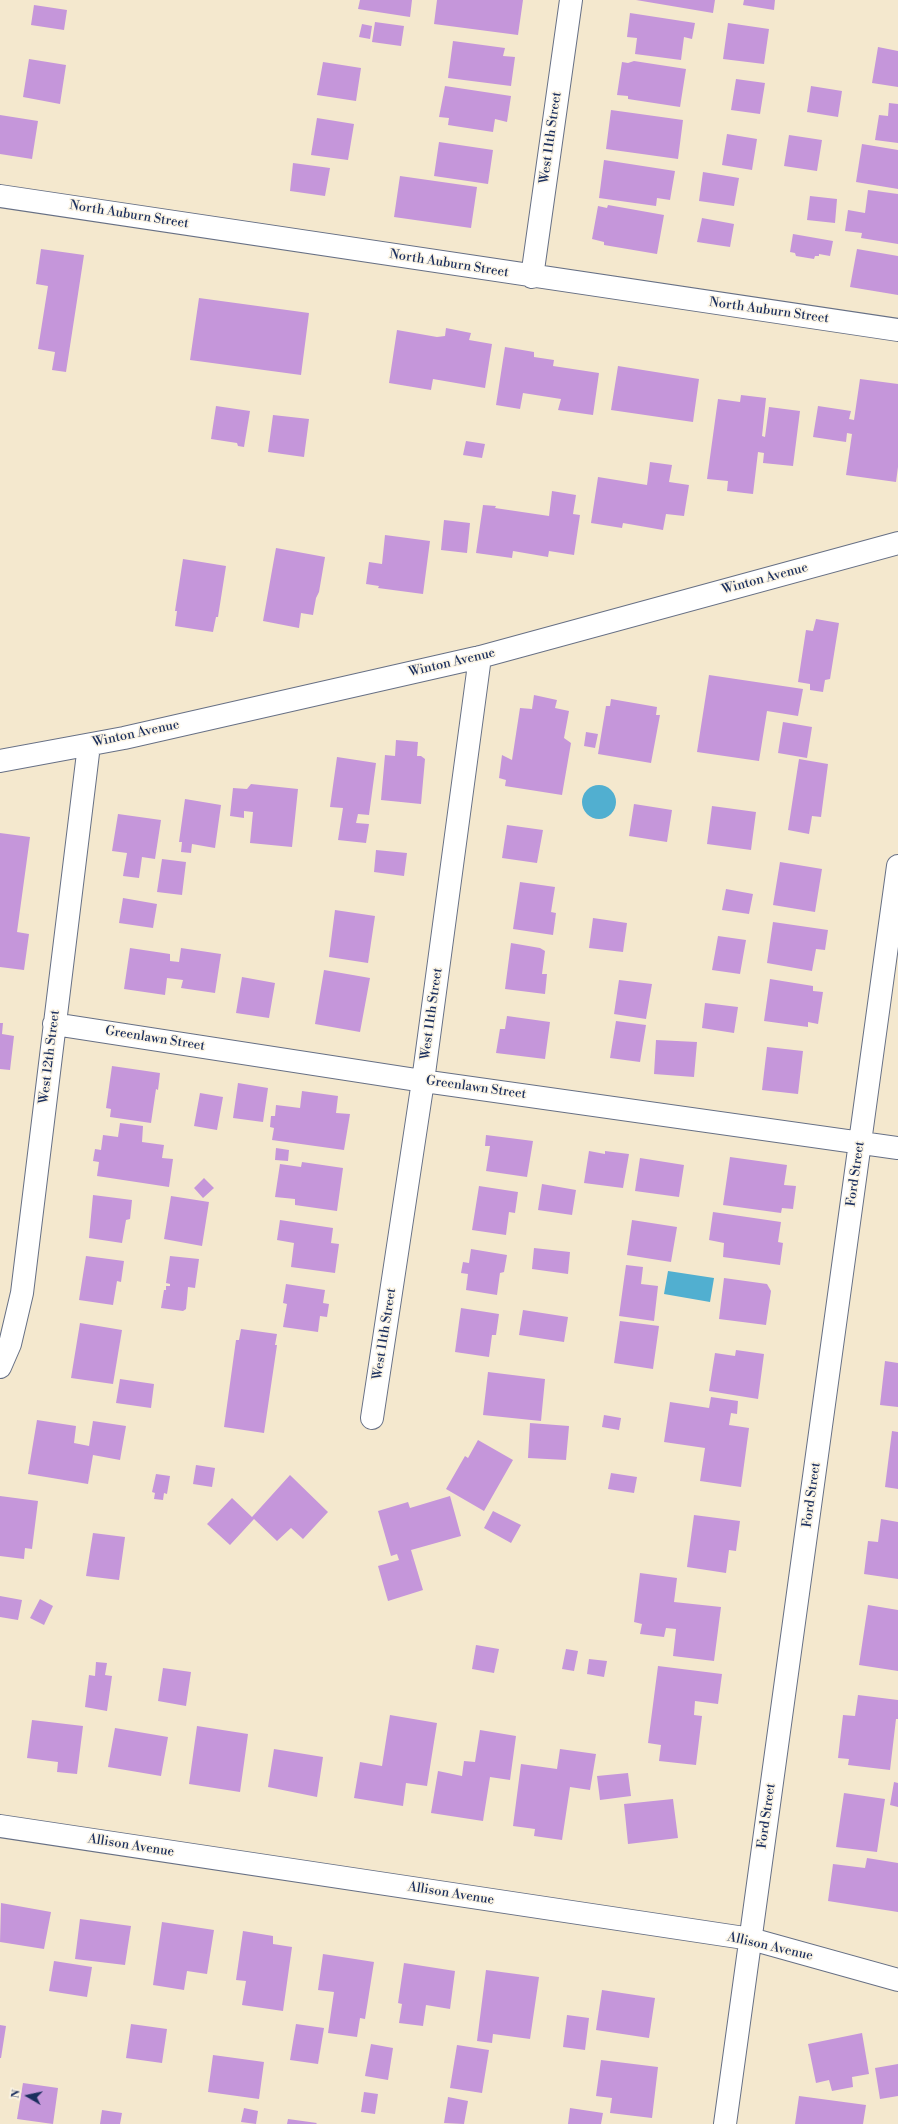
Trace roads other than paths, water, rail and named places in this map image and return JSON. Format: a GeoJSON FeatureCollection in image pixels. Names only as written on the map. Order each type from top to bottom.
{"type":"FeatureCollection","features":[{"type":"Feature","properties":{"kind":"street","name":"West 11th Street"},"geometry":{"type":"LineString","coordinates":[[532,276],[571,0]]}},
{"type":"Feature","properties":{"kind":"street","name":"North Auburn Street"},"geometry":{"type":"LineString","coordinates":[[0,196],[898,330]]}},
{"type":"Feature","properties":{"kind":"street","name":"Winton Avenue"},"geometry":{"type":"LineString","coordinates":[[0,762],[89,744],[480,657],[898,543]]}},
{"type":"Feature","properties":{"kind":"street","name":"West 11th Street"},"geometry":{"type":"LineString","coordinates":[[372,1418],[424,1081],[480,657]]}},
{"type":"Feature","properties":{"kind":"street","name":"West 12th Street"},"geometry":{"type":"LineString","coordinates":[[0,1367],[10,1344],[22,1293],[89,744]]}},
{"type":"Feature","properties":{"kind":"street","name":"Ford Street"},"geometry":{"type":"LineString","coordinates":[[724,2124],[898,866]]}},
{"type":"Feature","properties":{"kind":"street","name":"Greenlawn Street"},"geometry":{"type":"LineString","coordinates":[[54,1024],[424,1081],[898,1148]]}},
{"type":"Feature","properties":{"kind":"street","name":"Allison Avenue"},"geometry":{"type":"LineString","coordinates":[[0,1826],[750,1940],[898,1980]]}},
{"type":"Feature","properties":{"kind":"water"},"geometry":{"type":"Polygon","coordinates":[[[596,785],[602,785],[611,790],[615,796],[615,808],[611,814],[602,819],[596,819],[587,814],[582,805],[582,799],[587,790],[596,785]]]}},
{"type":"Feature","properties":{"kind":"water"},"geometry":{"type":"Polygon","coordinates":[[[668,1271],[714,1278],[710,1302],[664,1294],[668,1271]]]}}]}
